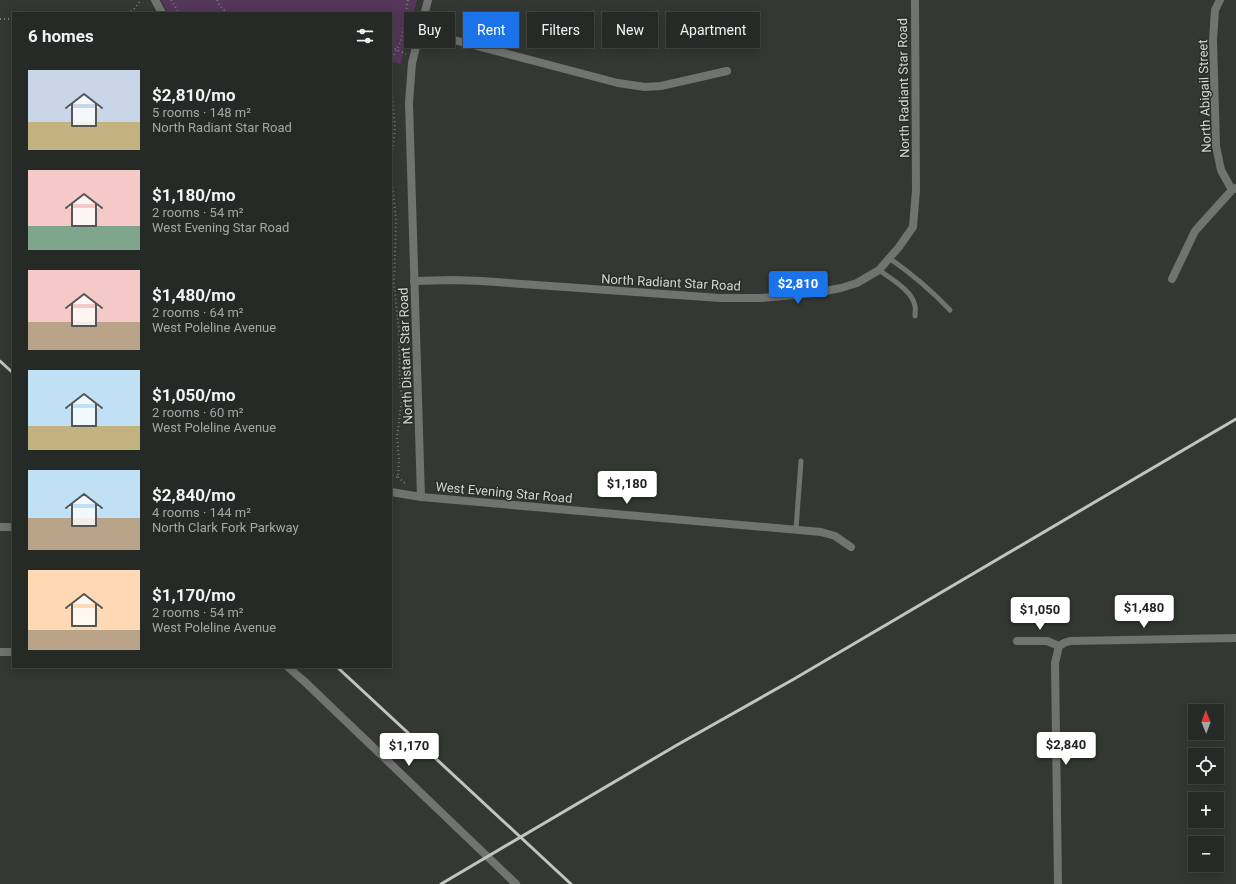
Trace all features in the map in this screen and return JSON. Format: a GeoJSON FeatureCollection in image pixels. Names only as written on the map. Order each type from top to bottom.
{"type":"FeatureCollection","features":[{"type":"Feature","properties":{"kind":"street"},"geometry":{"type":"LineString","coordinates":[[155,0],[161,12]]}},
{"type":"Feature","properties":{"kind":"street","name":"North Distant Star Road"},"geometry":{"type":"LineString","coordinates":[[425,12],[428,0]]}},
{"type":"Feature","properties":{"kind":"street","name":"North Radiant Star Road"},"geometry":{"type":"LineString","coordinates":[[414,281],[481,281],[720,298],[761,298],[815,293],[841,288],[857,282],[878,270],[899,247],[913,227],[916,190],[915,0]]}},
{"type":"Feature","properties":{"kind":"street","name":"North Abigail Street"},"geometry":{"type":"LineString","coordinates":[[1220,0],[1215,10],[1213,40],[1216,146],[1222,170],[1234,189]]}},
{"type":"Feature","properties":{"kind":"street"},"geometry":{"type":"LineString","coordinates":[[455,40],[618,83],[661,86],[726,71]]}},
{"type":"Feature","properties":{"kind":"street","name":"North Distant Star Road"},"geometry":{"type":"LineString","coordinates":[[416,48],[410,76],[409,103],[421,497]]}},
{"type":"Feature","properties":{"kind":"street"},"geometry":{"type":"LineString","coordinates":[[1172,279],[1195,231],[1234,189]]}},
{"type":"Feature","properties":{"kind":"street","name":"West Evening Star Road"},"geometry":{"type":"LineString","coordinates":[[392,492],[421,497],[821,532],[835,536],[851,547]]}},
{"type":"Feature","properties":{"kind":"street"},"geometry":{"type":"LineString","coordinates":[[0,527],[12,527]]}},
{"type":"Feature","properties":{"kind":"street"},"geometry":{"type":"LineString","coordinates":[[1058,884],[1055,663],[1059,646],[1070,641],[1236,638]]}},
{"type":"Feature","properties":{"kind":"street"},"geometry":{"type":"LineString","coordinates":[[1017,641],[1047,641],[1059,646]]}},
{"type":"Feature","properties":{"kind":"street"},"geometry":{"type":"LineString","coordinates":[[0,652],[12,652]]}},
{"type":"Feature","properties":{"kind":"street"},"geometry":{"type":"LineString","coordinates":[[289,668],[516,884]]}},
{"type":"Feature","properties":{"kind":"lane"},"geometry":{"type":"LineString","coordinates":[[889,258],[908,271],[933,292],[950,310]]}},
{"type":"Feature","properties":{"kind":"lane"},"geometry":{"type":"LineString","coordinates":[[878,270],[896,282],[911,296],[915,306],[915,316]]}},
{"type":"Feature","properties":{"kind":"lane"},"geometry":{"type":"LineString","coordinates":[[796,530],[800,461]]}},
{"type":"Feature","properties":{"kind":"path"},"geometry":{"type":"LineString","coordinates":[[129,12],[134,9],[141,0]]}},
{"type":"Feature","properties":{"kind":"path"},"geometry":{"type":"LineString","coordinates":[[171,0],[178,12]]}},
{"type":"Feature","properties":{"kind":"path"},"geometry":{"type":"LineString","coordinates":[[217,0],[226,12]]}},
{"type":"Feature","properties":{"kind":"path"},"geometry":{"type":"LineString","coordinates":[[392,153],[394,127],[392,59],[401,41],[408,0]]}},
{"type":"Feature","properties":{"kind":"path"},"geometry":{"type":"LineString","coordinates":[[0,20],[12,19]]}},
{"type":"Feature","properties":{"kind":"path"},"geometry":{"type":"LineString","coordinates":[[392,47],[413,58]]}},
{"type":"Feature","properties":{"kind":"path"},"geometry":{"type":"LineString","coordinates":[[392,181],[396,220],[394,284],[399,330],[400,384],[402,398],[397,437],[399,459],[398,477],[392,474]]}},
{"type":"Feature","properties":{"kind":"shaded area"},"geometry":{"type":"Polygon","coordinates":[[[161,0],[417,0],[414,12],[404,12],[404,48],[401,64],[392,62],[392,12],[167,12],[161,0]]]}},
{"type":"Feature","properties":{"kind":"railway"},"geometry":{"type":"LineString","coordinates":[[0,361],[12,372]]}},
{"type":"Feature","properties":{"kind":"railway"},"geometry":{"type":"LineString","coordinates":[[441,884],[677,745],[794,679],[1236,419]]}},
{"type":"Feature","properties":{"kind":"railway"},"geometry":{"type":"LineString","coordinates":[[338,668],[571,884]]}}]}
